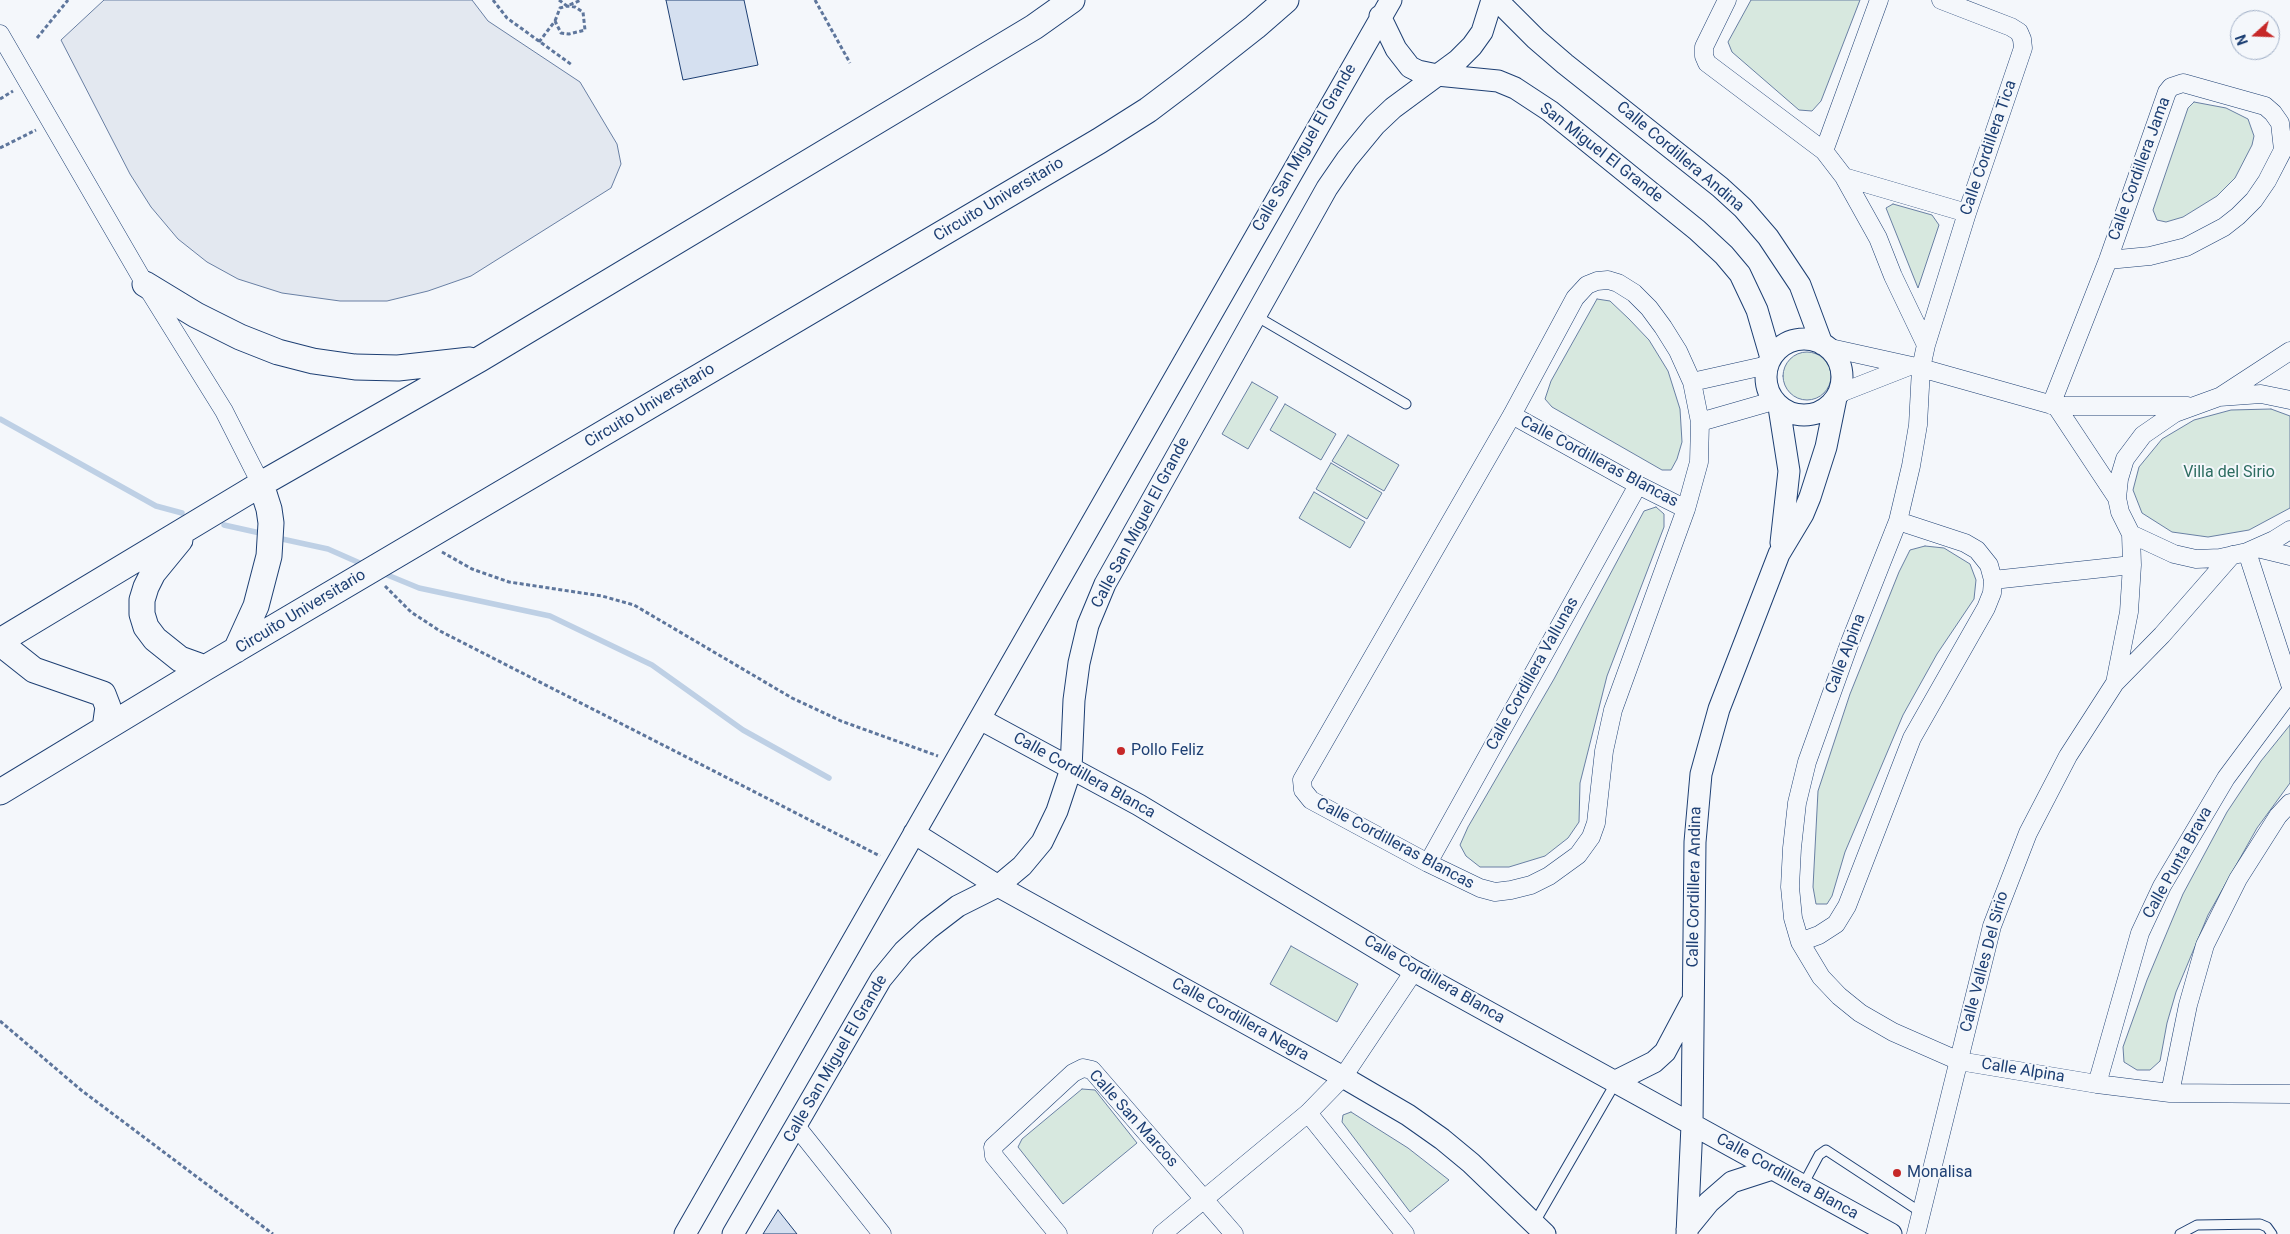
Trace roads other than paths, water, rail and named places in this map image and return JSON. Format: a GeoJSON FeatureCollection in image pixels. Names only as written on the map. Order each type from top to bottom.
{"type":"FeatureCollection","features":[{"type":"Feature","properties":{"kind":"main road"},"geometry":{"type":"LineString","coordinates":[[105,728],[108,707],[103,694],[34,670],[0,642],[261,484],[480,359],[1034,27],[1072,0]]}},
{"type":"Feature","properties":{"kind":"main road","name":"Circuito Universitario"},"geometry":{"type":"LineString","coordinates":[[0,792],[205,668],[1099,141],[1148,110],[1256,27],[1286,0]]}},
{"type":"Feature","properties":{"kind":"main road"},"geometry":{"type":"LineString","coordinates":[[145,284],[196,315],[240,337],[278,352],[313,361],[355,367],[398,368],[480,359]]}},
{"type":"Feature","properties":{"kind":"main road"},"geometry":{"type":"LineString","coordinates":[[236,650],[256,606],[269,556],[271,523],[269,508],[261,484]]}},
{"type":"Feature","properties":{"kind":"main road"},"geometry":{"type":"LineString","coordinates":[[193,525],[154,573],[142,600],[142,614],[146,627],[154,639],[180,659],[205,668]]}},
{"type":"Feature","properties":{"kind":"street","name":"Calle San Miguel El Grande"},"geometry":{"type":"LineString","coordinates":[[733,1234],[881,978],[904,951],[928,929],[958,906],[998,886],[1022,866],[1042,842],[1057,811],[1071,770],[1074,700],[1078,672],[1088,625],[1105,584],[1307,222],[1347,159],[1375,125],[1436,75],[1458,60],[1472,46],[1482,32],[1492,0]]}},
{"type":"Feature","properties":{"kind":"street","name":"Calle Cordillera Andina"},"geometry":{"type":"LineString","coordinates":[[1497,0],[1558,58],[1720,187],[1743,208],[1768,237],[1800,285],[1824,345]]}},
{"type":"Feature","properties":{"kind":"street"},"geometry":{"type":"LineString","coordinates":[[1727,0],[1704,47],[1704,56],[1708,63],[1824,151],[1844,177],[1878,238],[1893,276],[1926,345]]}},
{"type":"Feature","properties":{"kind":"street"},"geometry":{"type":"LineString","coordinates":[[1824,151],[1879,0]]}},
{"type":"Feature","properties":{"kind":"street","name":"Calle Cordillera Tica"},"geometry":{"type":"LineString","coordinates":[[1914,367],[1926,345],[1967,213],[2023,48],[2019,32],[2011,27],[1941,0]]}},
{"type":"Feature","properties":{"kind":"street","name":"Calle San Miguel El Grande"},"geometry":{"type":"LineString","coordinates":[[685,1234],[1385,8]]}},
{"type":"Feature","properties":{"kind":"street","name":"San Miguel El Grande"},"geometry":{"type":"LineString","coordinates":[[1385,8],[1396,49],[1410,67],[1436,75],[1498,80],[1515,88],[1550,111],[1697,230],[1724,255],[1743,280],[1757,310],[1769,361]]}},
{"type":"Feature","properties":{"kind":"street"},"geometry":{"type":"LineString","coordinates":[[0,34],[145,284],[224,411],[261,484]]}},
{"type":"Feature","properties":{"kind":"street","name":"Calle Cordillera Jama"},"geometry":{"type":"LineString","coordinates":[[2053,405],[2108,260],[2167,92],[2171,87],[2183,83],[2265,106],[2273,113],[2280,123],[2283,150],[2267,181],[2254,200],[2238,216],[2224,227],[2186,247],[2150,256],[2108,260]]}},
{"type":"Feature","properties":{"kind":"street"},"geometry":{"type":"LineString","coordinates":[[1844,177],[1967,213]]}},
{"type":"Feature","properties":{"kind":"street","name":"Calle Cordilleras Blancas"},"geometry":{"type":"LineString","coordinates":[[1608,280],[1618,283],[1634,294],[1649,308],[1668,335],[1692,382],[1700,422],[1699,462],[1686,509],[1613,710],[1604,751],[1596,822],[1586,846],[1569,863],[1549,876],[1531,885],[1495,892],[1480,888],[1428,863],[1310,800],[1303,790],[1302,780],[1582,289],[1597,281],[1608,280]]}},
{"type":"Feature","properties":{"kind":"street"},"geometry":{"type":"LineString","coordinates":[[1914,367],[1837,396],[1828,406],[1809,415],[1798,415],[1776,404],[1766,383],[1769,361],[1782,346],[1806,339],[1824,345],[1914,367],[2053,405],[2192,406]]}},
{"type":"Feature","properties":{"kind":"street"},"geometry":{"type":"LineString","coordinates":[[1824,345],[1834,354],[1842,374],[1837,396]]}},
{"type":"Feature","properties":{"kind":"street"},"geometry":{"type":"LineString","coordinates":[[2290,352],[2219,397],[2175,413],[2143,435],[2125,459],[2119,479],[2117,498],[2120,512],[2131,534],[2174,554],[2196,559],[2245,552],[2290,556]]}},
{"type":"Feature","properties":{"kind":"street"},"geometry":{"type":"LineString","coordinates":[[1692,382],[1769,361]]}},
{"type":"Feature","properties":{"kind":"street","name":"Calle Alpina"},"geometry":{"type":"LineString","coordinates":[[1914,367],[1918,426],[1898,521],[1835,682],[1807,762],[1799,795],[1792,848],[1790,887],[1793,918],[1800,942],[1821,977],[1860,1013],[1893,1032],[1959,1061],[2097,1084],[2170,1093],[2290,1094]]}},
{"type":"Feature","properties":{"kind":"street"},"geometry":{"type":"LineString","coordinates":[[2219,397],[2261,394],[2290,400]]}},
{"type":"Feature","properties":{"kind":"street","name":"Calle Cordillera Andina"},"geometry":{"type":"LineString","coordinates":[[1687,1231],[1692,1125],[1695,842],[1700,774],[1718,709],[1779,554],[1803,514],[1810,496],[1826,447],[1837,396]]}},
{"type":"Feature","properties":{"kind":"street","name":"Calle Cordillera Andina"},"geometry":{"type":"LineString","coordinates":[[1776,404],[1788,471],[1779,554]]}},
{"type":"Feature","properties":{"kind":"street"},"geometry":{"type":"LineString","coordinates":[[1700,422],[1776,404]]}},
{"type":"Feature","properties":{"kind":"street"},"geometry":{"type":"LineString","coordinates":[[2053,405],[2117,498]]}},
{"type":"Feature","properties":{"kind":"street","name":"Calle Cordilleras Blancas"},"geometry":{"type":"LineString","coordinates":[[1512,414],[1638,485],[1686,509]]}},
{"type":"Feature","properties":{"kind":"street","name":"Calle Cordillera Vallunas"},"geometry":{"type":"LineString","coordinates":[[1428,863],[1638,485]]}},
{"type":"Feature","properties":{"kind":"street"},"geometry":{"type":"LineString","coordinates":[[1800,942],[1819,935],[1836,924],[1847,906],[1912,738],[1986,608],[1992,593],[1993,580],[1989,564],[1977,550],[1965,543],[1898,521]]}},
{"type":"Feature","properties":{"kind":"street"},"geometry":{"type":"LineString","coordinates":[[2245,552],[2274,540],[2290,530]]}},
{"type":"Feature","properties":{"kind":"street","name":"Calle Valles Del Sirio"},"geometry":{"type":"LineString","coordinates":[[2115,683],[2129,612],[2132,565],[2131,534]]}},
{"type":"Feature","properties":{"kind":"street"},"geometry":{"type":"LineString","coordinates":[[2245,552],[2290,684]]}},
{"type":"Feature","properties":{"kind":"street","name":"Calle Valles Del Sirio"},"geometry":{"type":"LineString","coordinates":[[1916,1234],[1992,926],[2028,833],[2068,756],[2115,683],[2245,552]]}},
{"type":"Feature","properties":{"kind":"street"},"geometry":{"type":"LineString","coordinates":[[1993,580],[2132,565]]}},
{"type":"Feature","properties":{"kind":"street","name":"Calle Punta Brava"},"geometry":{"type":"LineString","coordinates":[[2097,1084],[2140,933],[2162,886],[2226,778],[2290,692]]}},
{"type":"Feature","properties":{"kind":"street","name":"Calle Cordillera Blanca"},"geometry":{"type":"LineString","coordinates":[[980,719],[1071,770],[1139,805],[1414,970],[1891,1234]]}},
{"type":"Feature","properties":{"kind":"street"},"geometry":{"type":"LineString","coordinates":[[2170,1093],[2188,1005],[2205,946],[2238,879],[2278,816],[2290,803]]}},
{"type":"Feature","properties":{"kind":"street","name":"Calle Cordillera Negra"},"geometry":{"type":"LineString","coordinates":[[914,833],[998,886],[1408,1115],[1442,1139],[1540,1228]]}},
{"type":"Feature","properties":{"kind":"street"},"geometry":{"type":"LineString","coordinates":[[1162,1234],[1308,1113],[1343,1077],[1414,970]]}},
{"type":"Feature","properties":{"kind":"street"},"geometry":{"type":"LineString","coordinates":[[1616,1081],[1654,1062],[1665,1052],[1693,999]]}},
{"type":"Feature","properties":{"kind":"street","name":"Calle San Marcos"},"geometry":{"type":"LineString","coordinates":[[1058,1234],[994,1156],[993,1147],[1073,1073],[1083,1068],[1092,1070],[1234,1234]]}},
{"type":"Feature","properties":{"kind":"street"},"geometry":{"type":"LineString","coordinates":[[1308,1113],[1405,1234]]}},
{"type":"Feature","properties":{"kind":"street"},"geometry":{"type":"LineString","coordinates":[[796,1126],[882,1234]]}},
{"type":"Feature","properties":{"kind":"street"},"geometry":{"type":"LineString","coordinates":[[1687,1231],[1709,1202],[1732,1182],[1772,1169]]}},
{"type":"Feature","properties":{"kind":"lane"},"geometry":{"type":"LineString","coordinates":[[1256,316],[1406,404]]}},
{"type":"Feature","properties":{"kind":"lane"},"geometry":{"type":"LineString","coordinates":[[1540,1228],[1616,1081]]}},
{"type":"Feature","properties":{"kind":"lane"},"geometry":{"type":"LineString","coordinates":[[1803,1186],[1819,1155],[1826,1150],[1922,1212]]}},
{"type":"Feature","properties":{"kind":"lane"},"geometry":{"type":"LineString","coordinates":[[2180,1234],[2197,1225],[2260,1224],[2267,1227],[2272,1234]]}},
{"type":"Feature","properties":{"kind":"waterway"},"geometry":{"type":"LineString","coordinates":[[0,419],[156,506],[182,513]]}},
{"type":"Feature","properties":{"kind":"waterway"},"geometry":{"type":"LineString","coordinates":[[224,525],[260,533]]}},
{"type":"Feature","properties":{"kind":"waterway"},"geometry":{"type":"LineString","coordinates":[[282,539],[328,549],[362,564]]}},
{"type":"Feature","properties":{"kind":"waterway"},"geometry":{"type":"LineString","coordinates":[[385,574],[419,588],[550,616],[652,665],[743,730],[829,778]]}},
{"type":"Feature","properties":{"kind":"place","name":"Pollo Feliz"},"geometry":{"type":"Point","coordinates":[1121,751]}},
{"type":"Feature","properties":{"kind":"place","name":"Monalisa"},"geometry":{"type":"Point","coordinates":[1897,1173]}},
{"type":"Feature","properties":{"kind":"park label","name":"Villa del Sirio"},"geometry":{"type":"Point","coordinates":[2229,473]}}]}
